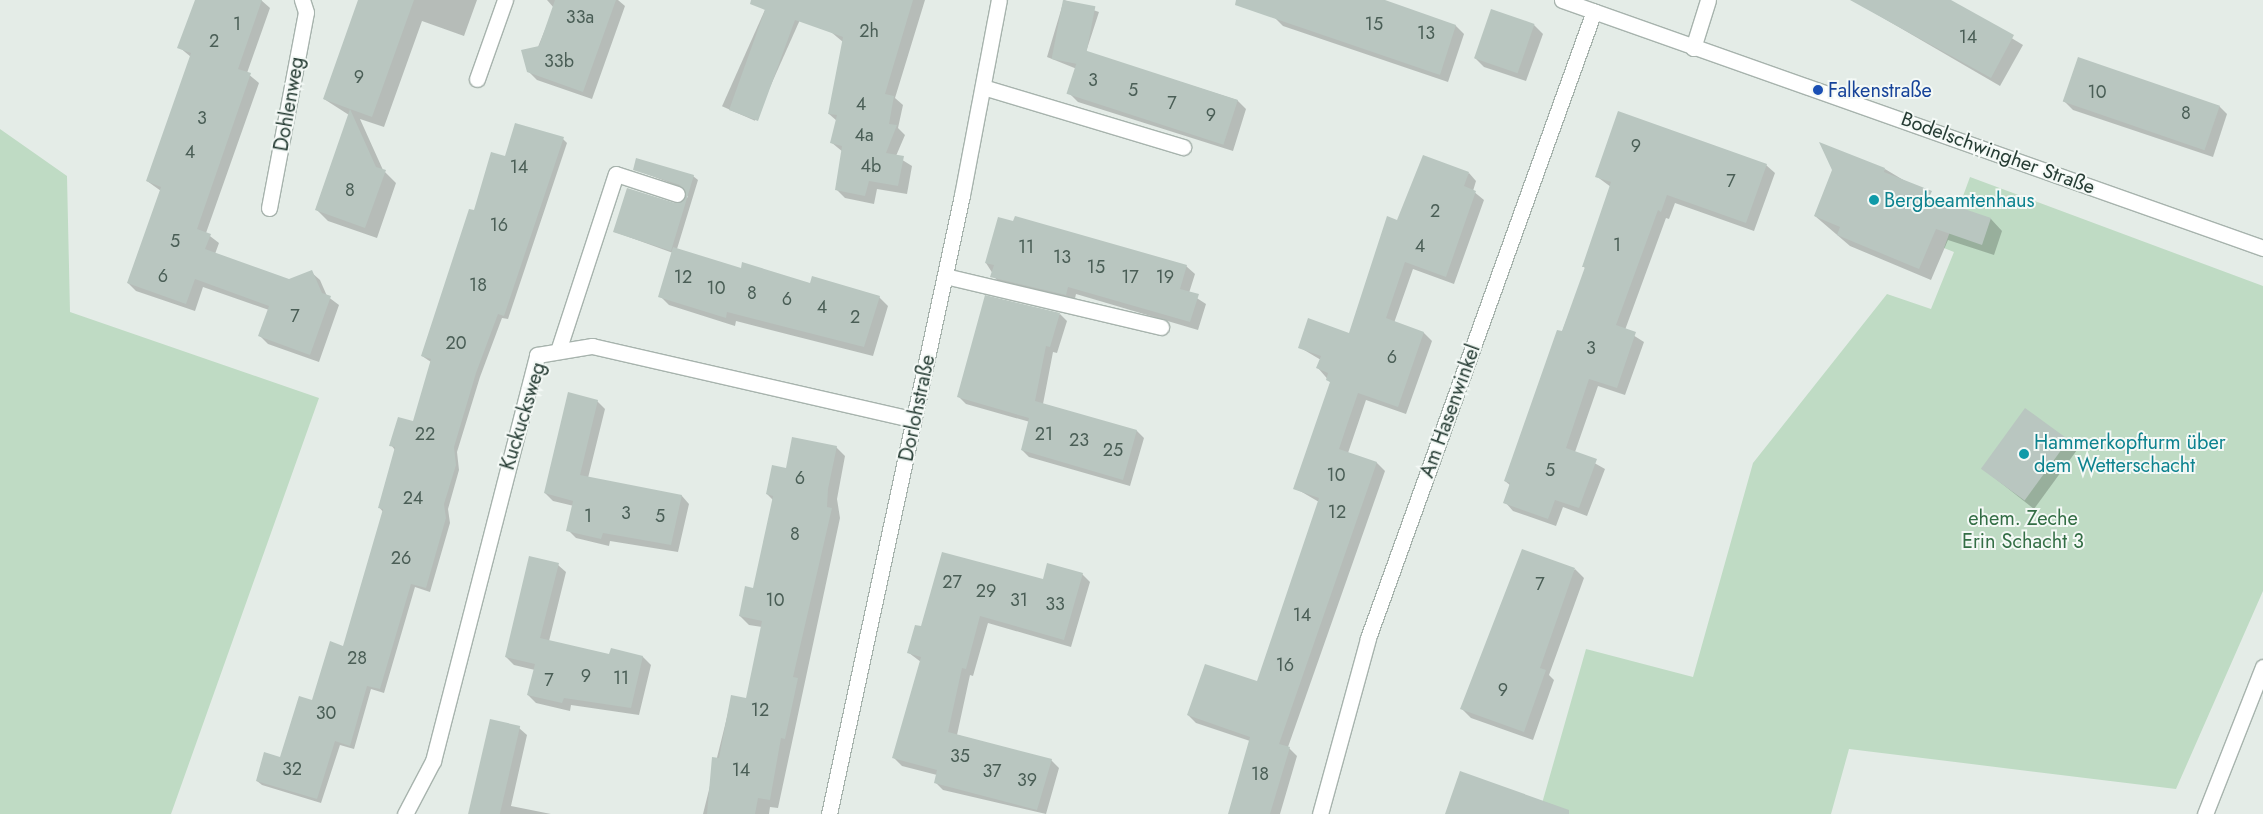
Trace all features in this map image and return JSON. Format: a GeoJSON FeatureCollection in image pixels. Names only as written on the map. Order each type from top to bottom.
{"type":"FeatureCollection","features":[{"type":"Feature","properties":{"kind":"street","name":"Dohlenweg"},"geometry":{"type":"LineString","coordinates":[[270,208],[306,12],[302,0]]}},
{"type":"Feature","properties":{"kind":"street"},"geometry":{"type":"LineString","coordinates":[[477,79],[505,0]]}},
{"type":"Feature","properties":{"kind":"street","name":"Dorlohstraße"},"geometry":{"type":"LineString","coordinates":[[829,814],[945,276],[999,0]]}},
{"type":"Feature","properties":{"kind":"street","name":"Bodelschwingher Straße"},"geometry":{"type":"LineString","coordinates":[[1562,0],[1693,48],[1983,146],[2263,248]]}},
{"type":"Feature","properties":{"kind":"street"},"geometry":{"type":"LineString","coordinates":[[1693,48],[1708,0]]}},
{"type":"Feature","properties":{"kind":"street","name":"Am Hasenwinkel"},"geometry":{"type":"LineString","coordinates":[[1320,814],[1368,638],[1594,11]]}},
{"type":"Feature","properties":{"kind":"street"},"geometry":{"type":"LineString","coordinates":[[983,88],[1183,147]]}},
{"type":"Feature","properties":{"kind":"street"},"geometry":{"type":"LineString","coordinates":[[558,352],[616,174],[677,194]]}},
{"type":"Feature","properties":{"kind":"street"},"geometry":{"type":"LineString","coordinates":[[945,276],[1161,327]]}},
{"type":"Feature","properties":{"kind":"street","name":"Kuckucksweg"},"geometry":{"type":"LineString","coordinates":[[405,814],[433,761],[537,355],[592,346],[914,420]]}},
{"type":"Feature","properties":{"kind":"street"},"geometry":{"type":"LineString","coordinates":[[2205,814],[2263,667]]}},
{"type":"Feature","properties":{"kind":"green space"},"geometry":{"type":"Polygon","coordinates":[[[0,129],[67,176],[70,312],[319,398],[171,814],[0,814],[0,129]]]}},
{"type":"Feature","properties":{"kind":"green space","name":"ehem. Zeche Erin Schacht 3"},"geometry":{"type":"Polygon","coordinates":[[[1970,177],[2263,286],[2263,591],[2176,789],[1849,749],[1831,814],[1539,814],[1586,649],[1693,677],[1753,463],[1887,294],[1931,309],[1954,252],[1944,248],[1970,177]]]}},
{"type":"Feature","properties":{"kind":"building"},"geometry":{"type":"Polygon","coordinates":[[[195,0],[262,0],[238,69],[251,73],[197,229],[211,234],[205,249],[289,279],[312,270],[322,293],[331,296],[310,355],[258,336],[269,306],[195,279],[186,304],[127,283],[161,187],[146,181],[191,53],[177,48],[195,0]]]}},
{"type":"Feature","properties":{"kind":"building"},"geometry":{"type":"Polygon","coordinates":[[[358,0],[414,0],[372,117],[323,99],[358,0]]]}},
{"type":"Feature","properties":{"kind":"building"},"geometry":{"type":"Polygon","coordinates":[[[555,0],[616,0],[583,92],[527,72],[521,50],[539,46],[555,0]]]}},
{"type":"Feature","properties":{"kind":"building"},"geometry":{"type":"Polygon","coordinates":[[[751,0],[913,0],[885,94],[894,96],[889,124],[897,125],[886,153],[904,156],[898,186],[869,181],[865,196],[835,190],[842,146],[830,143],[837,115],[828,114],[843,37],[795,20],[758,121],[729,110],[765,10],[750,4],[751,0]]]}},
{"type":"Feature","properties":{"kind":"building"},"geometry":{"type":"Polygon","coordinates":[[[1063,0],[1095,6],[1084,65],[1052,59],[1063,0]]]}},
{"type":"Feature","properties":{"kind":"building"},"geometry":{"type":"Polygon","coordinates":[[[1236,0],[1385,0],[1456,25],[1440,75],[1235,5],[1236,0]]]}},
{"type":"Feature","properties":{"kind":"building"},"geometry":{"type":"Polygon","coordinates":[[[1850,0],[1951,0],[2014,35],[1991,78],[1850,0]]]}},
{"type":"Feature","properties":{"kind":"building"},"geometry":{"type":"Polygon","coordinates":[[[1491,9],[1534,24],[1518,73],[1474,58],[1491,9]]]}},
{"type":"Feature","properties":{"kind":"building"},"geometry":{"type":"Polygon","coordinates":[[[1081,49],[1238,100],[1223,145],[1066,94],[1081,49]]]}},
{"type":"Feature","properties":{"kind":"building"},"geometry":{"type":"Polygon","coordinates":[[[2078,57],[2220,106],[2205,150],[2063,101],[2078,57]]]}},
{"type":"Feature","properties":{"kind":"building"},"geometry":{"type":"Polygon","coordinates":[[[350,109],[376,167],[386,170],[365,228],[315,210],[350,109]]]}},
{"type":"Feature","properties":{"kind":"building"},"geometry":{"type":"Polygon","coordinates":[[[1618,111],[1767,164],[1746,223],[1667,195],[1661,212],[1658,210],[1616,325],[1636,332],[1617,388],[1589,379],[1566,448],[1597,459],[1579,508],[1555,500],[1548,519],[1503,503],[1510,483],[1504,481],[1557,330],[1562,331],[1585,267],[1582,267],[1611,182],[1595,177],[1618,111]]]}},
{"type":"Feature","properties":{"kind":"building"},"geometry":{"type":"Polygon","coordinates":[[[515,123],[564,137],[504,316],[498,314],[476,373],[454,447],[456,465],[444,504],[446,518],[426,588],[411,584],[380,689],[367,686],[350,746],[335,741],[317,799],[256,781],[264,752],[280,757],[299,696],[312,700],[330,641],[343,646],[383,509],[378,508],[395,447],[389,446],[398,417],[413,421],[431,359],[421,356],[469,209],[474,210],[491,152],[505,156],[515,123]]]}},
{"type":"Feature","properties":{"kind":"building","name":"Bergbeamtenhaus"},"geometry":{"type":"Polygon","coordinates":[[[1819,142],[1885,168],[1884,172],[1932,191],[1929,197],[1991,218],[1982,245],[1936,229],[1919,269],[1837,235],[1840,227],[1814,216],[1832,170],[1819,142]]]}},
{"type":"Feature","properties":{"kind":"building"},"geometry":{"type":"Polygon","coordinates":[[[1423,155],[1469,172],[1464,186],[1476,191],[1446,277],[1405,262],[1386,318],[1424,332],[1398,407],[1358,393],[1339,449],[1377,462],[1279,744],[1290,747],[1270,814],[1228,814],[1250,737],[1187,715],[1205,664],[1257,681],[1319,498],[1293,489],[1330,382],[1326,380],[1328,373],[1316,368],[1321,356],[1298,348],[1308,318],[1349,333],[1387,216],[1397,220],[1423,155]]]}},
{"type":"Feature","properties":{"kind":"building"},"geometry":{"type":"Polygon","coordinates":[[[636,158],[694,175],[671,251],[613,232],[627,188],[675,203],[686,196],[680,185],[633,170],[636,158]]]}},
{"type":"Feature","properties":{"kind":"building"},"geometry":{"type":"Polygon","coordinates":[[[1015,216],[1187,265],[1180,289],[1199,294],[1190,322],[1068,287],[1066,295],[990,277],[994,265],[985,263],[998,217],[1013,221],[1015,216]]]}},
{"type":"Feature","properties":{"kind":"building"},"geometry":{"type":"Polygon","coordinates":[[[673,247],[741,268],[742,262],[810,283],[812,276],[880,296],[864,347],[727,312],[726,318],[658,297],[673,247]]]}},
{"type":"Feature","properties":{"kind":"building"},"geometry":{"type":"Polygon","coordinates":[[[985,295],[1060,313],[1050,347],[1046,346],[1035,401],[1137,430],[1123,480],[1021,450],[1029,418],[957,397],[985,295]]]}},
{"type":"Feature","properties":{"kind":"building"},"geometry":{"type":"Polygon","coordinates":[[[568,392],[598,400],[580,475],[682,495],[671,545],[603,533],[601,539],[566,531],[573,501],[544,493],[568,392]]]}},
{"type":"Feature","properties":{"kind":"building","name":"Hammerkopfturm über dem Wetterschacht"},"geometry":{"type":"Polygon","coordinates":[[[2025,408],[2069,440],[2025,500],[1981,469],[2025,408]]]}},
{"type":"Feature","properties":{"kind":"building"},"geometry":{"type":"Polygon","coordinates":[[[792,437],[837,446],[828,489],[827,507],[832,508],[793,677],[798,678],[785,739],[781,738],[770,800],[758,798],[755,814],[707,814],[712,757],[719,758],[731,695],[746,698],[762,621],[739,616],[745,586],[753,588],[773,496],[766,494],[772,465],[786,468],[792,437]]]}},
{"type":"Feature","properties":{"kind":"building"},"geometry":{"type":"Polygon","coordinates":[[[1522,549],[1575,568],[1540,668],[1546,670],[1524,732],[1460,709],[1522,549]]]}},
{"type":"Feature","properties":{"kind":"building"},"geometry":{"type":"Polygon","coordinates":[[[942,552],[1043,579],[1047,563],[1083,573],[1064,640],[980,616],[966,669],[962,668],[948,732],[1052,759],[1037,810],[934,783],[937,770],[892,758],[921,657],[907,653],[915,625],[921,626],[942,552]]]}},
{"type":"Feature","properties":{"kind":"building"},"geometry":{"type":"Polygon","coordinates":[[[529,556],[559,563],[540,638],[609,654],[611,648],[643,656],[631,708],[564,698],[562,703],[527,695],[535,664],[505,657],[529,556]]]}},
{"type":"Feature","properties":{"kind":"building"},"geometry":{"type":"Polygon","coordinates":[[[490,719],[520,726],[500,814],[468,814],[490,719]]]}},
{"type":"Feature","properties":{"kind":"building"},"geometry":{"type":"Polygon","coordinates":[[[1460,771],[1569,810],[1569,814],[1445,814],[1460,771]]]}},
{"type":"Feature","properties":{"kind":"place","name":"Falkenstraße"},"geometry":{"type":"Point","coordinates":[1818,90]}},
{"type":"Feature","properties":{"kind":"place","name":"Bergbeamtenhaus"},"geometry":{"type":"Point","coordinates":[1874,200]}},
{"type":"Feature","properties":{"kind":"place","name":"Hammerkopfturm über dem Wetterschacht"},"geometry":{"type":"Point","coordinates":[2024,454]}}]}
